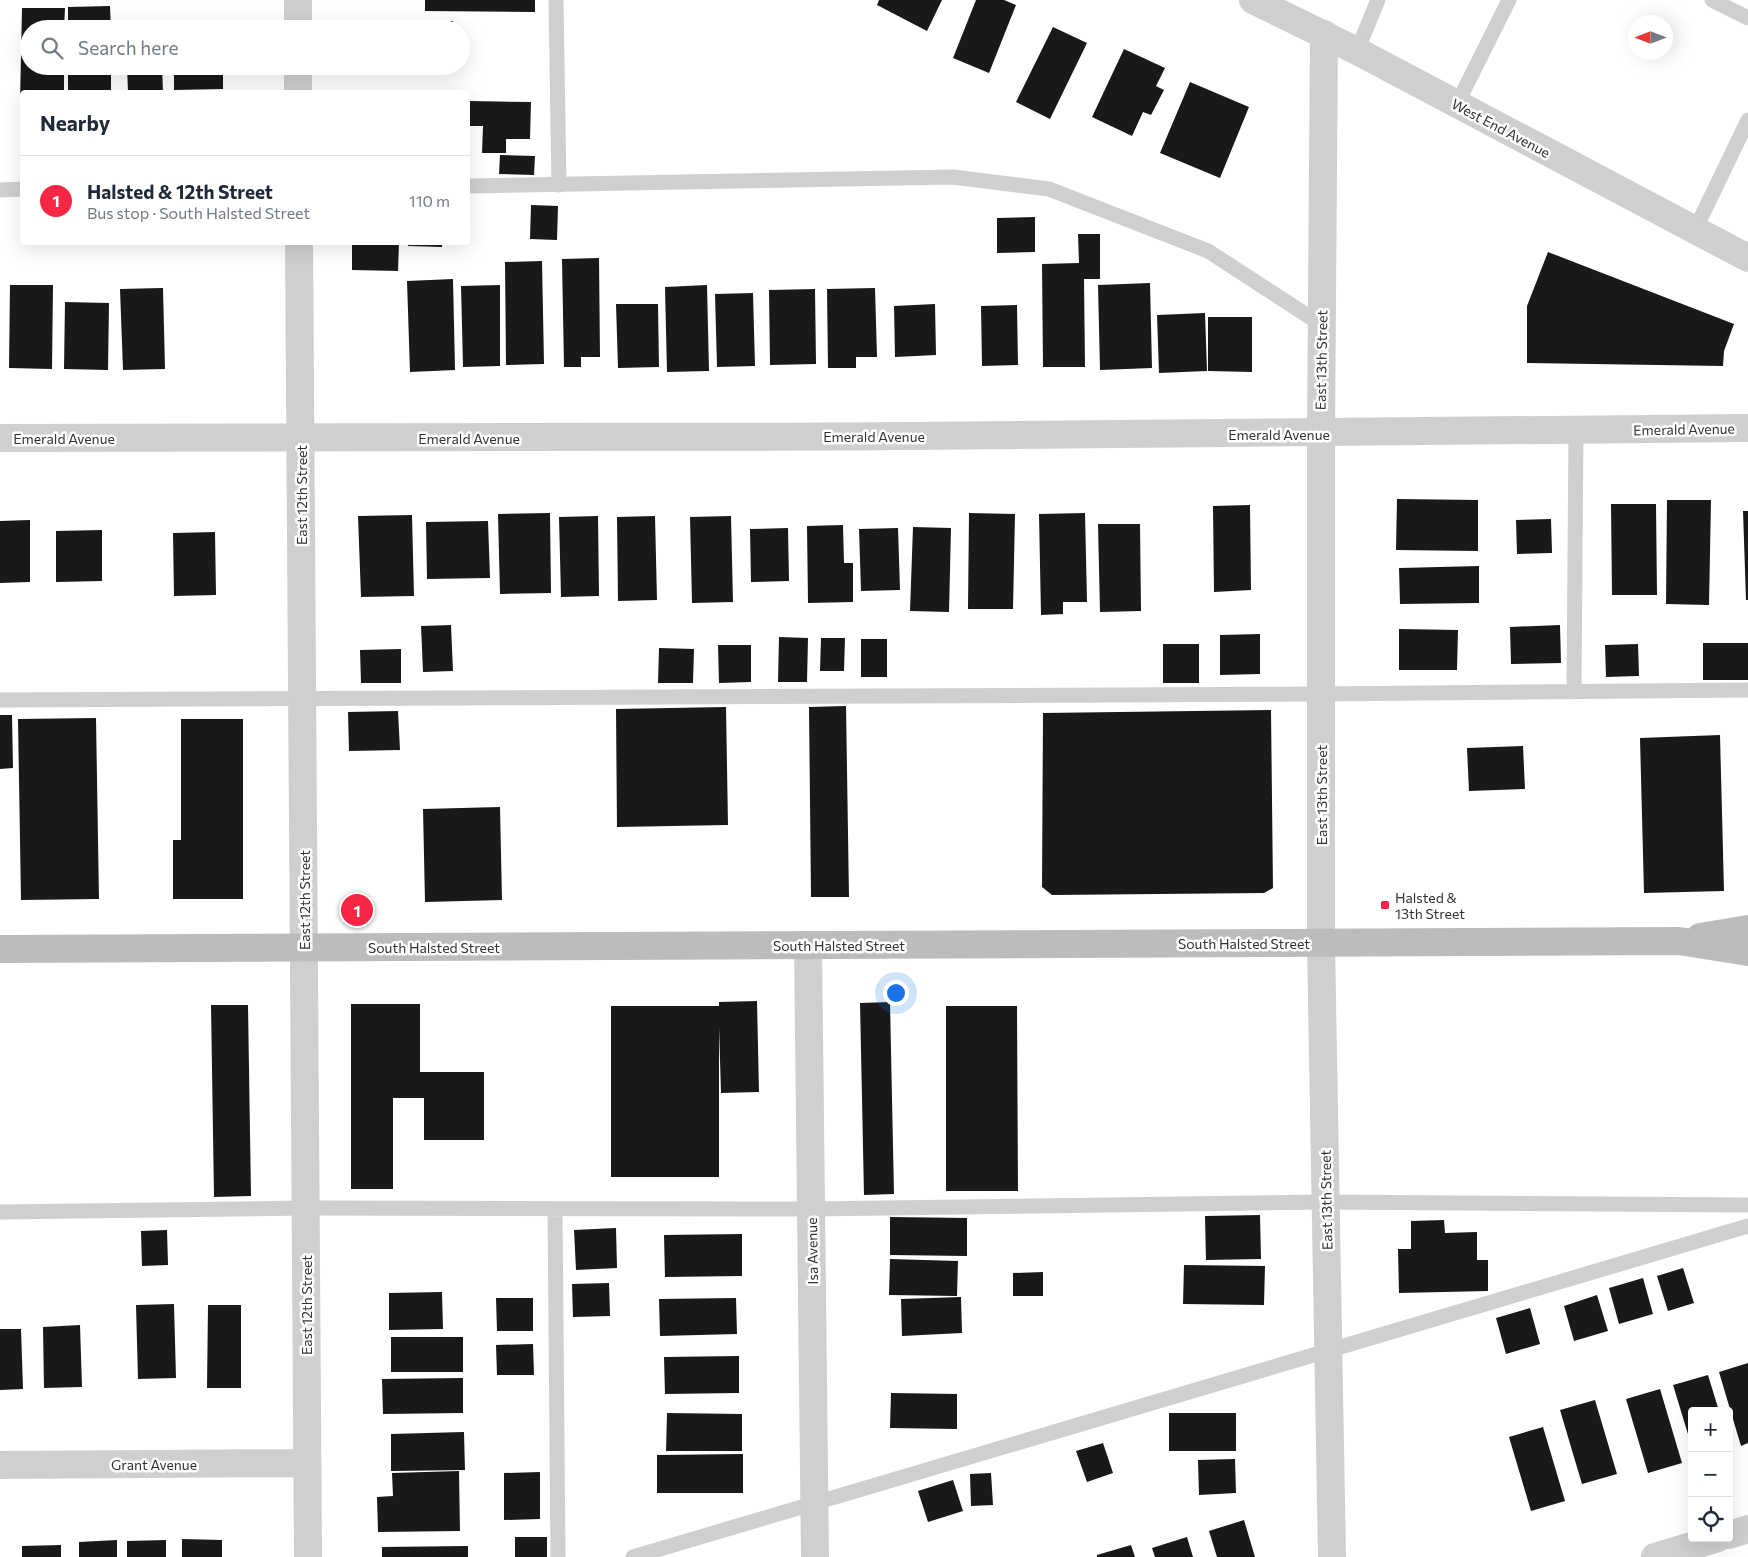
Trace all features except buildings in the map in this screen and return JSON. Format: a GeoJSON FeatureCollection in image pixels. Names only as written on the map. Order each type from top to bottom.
{"type":"FeatureCollection","features":[{"type":"Feature","properties":{"kind":"street"},"geometry":{"type":"LineString","coordinates":[[298,0],[298,20]]}},
{"type":"Feature","properties":{"kind":"street","name":"West End Avenue"},"geometry":{"type":"LineString","coordinates":[[1253,0],[1357,51],[1748,258]]}},
{"type":"Feature","properties":{"kind":"street","name":"East 13th Street"},"geometry":{"type":"LineString","coordinates":[[1324,34],[1321,433],[1321,943],[1332,1557]]}},
{"type":"Feature","properties":{"kind":"street"},"geometry":{"type":"LineString","coordinates":[[298,75],[298,90]]}},
{"type":"Feature","properties":{"kind":"street","name":"East 12th Street"},"geometry":{"type":"LineString","coordinates":[[299,245],[308,1557]]}},
{"type":"Feature","properties":{"kind":"street","name":"Emerald Avenue"},"geometry":{"type":"LineString","coordinates":[[0,438],[300,439],[1321,433],[1748,428]]}},
{"type":"Feature","properties":{"kind":"street","name":"South Halsted Street"},"geometry":{"type":"LineString","coordinates":[[1678,941],[1748,929]]}},
{"type":"Feature","properties":{"kind":"street","name":"South Halsted Street"},"geometry":{"type":"LineString","coordinates":[[0,950],[1678,941],[1748,952]]}},
{"type":"Feature","properties":{"kind":"street","name":"Isa Avenue"},"geometry":{"type":"LineString","coordinates":[[808,945],[815,1557]]}},
{"type":"Feature","properties":{"kind":"street","name":"Grant Avenue"},"geometry":{"type":"LineString","coordinates":[[0,1465],[307,1463]]}},
{"type":"Feature","properties":{"kind":"street"},"geometry":{"type":"LineString","coordinates":[[1733,1534],[1748,1529]]}},
{"type":"Feature","properties":{"kind":"street"},"geometry":{"type":"LineString","coordinates":[[1655,1557],[1705,1542]]}},
{"type":"Feature","properties":{"kind":"lane"},"geometry":{"type":"LineString","coordinates":[[556,0],[559,185]]}},
{"type":"Feature","properties":{"kind":"lane"},"geometry":{"type":"LineString","coordinates":[[1357,51],[1378,0]]}},
{"type":"Feature","properties":{"kind":"lane"},"geometry":{"type":"LineString","coordinates":[[1457,104],[1509,0]]}},
{"type":"Feature","properties":{"kind":"lane"},"geometry":{"type":"LineString","coordinates":[[1712,0],[1748,18]]}},
{"type":"Feature","properties":{"kind":"lane"},"geometry":{"type":"LineString","coordinates":[[1695,230],[1748,120]]}},
{"type":"Feature","properties":{"kind":"lane"},"geometry":{"type":"LineString","coordinates":[[470,186],[953,177],[1049,189],[1208,251],[1322,325]]}},
{"type":"Feature","properties":{"kind":"lane"},"geometry":{"type":"LineString","coordinates":[[0,190],[20,190]]}},
{"type":"Feature","properties":{"kind":"lane"},"geometry":{"type":"LineString","coordinates":[[1574,691],[1576,430]]}},
{"type":"Feature","properties":{"kind":"lane"},"geometry":{"type":"LineString","coordinates":[[0,700],[1321,694],[1748,690]]}},
{"type":"Feature","properties":{"kind":"lane"},"geometry":{"type":"LineString","coordinates":[[0,1212],[306,1208],[811,1209],[1326,1202],[1748,1205]]}},
{"type":"Feature","properties":{"kind":"lane"},"geometry":{"type":"LineString","coordinates":[[555,1209],[558,1557]]}},
{"type":"Feature","properties":{"kind":"lane"},"geometry":{"type":"LineString","coordinates":[[633,1557],[1748,1226]]}},
{"type":"Feature","properties":{"kind":"place","name":"Halsted & 13th Street"},"geometry":{"type":"Point","coordinates":[1385,905]}},
{"type":"Feature","properties":{"kind":"place","name":"Halsted & 12th Street"},"geometry":{"type":"Point","coordinates":[357,910]}}]}
